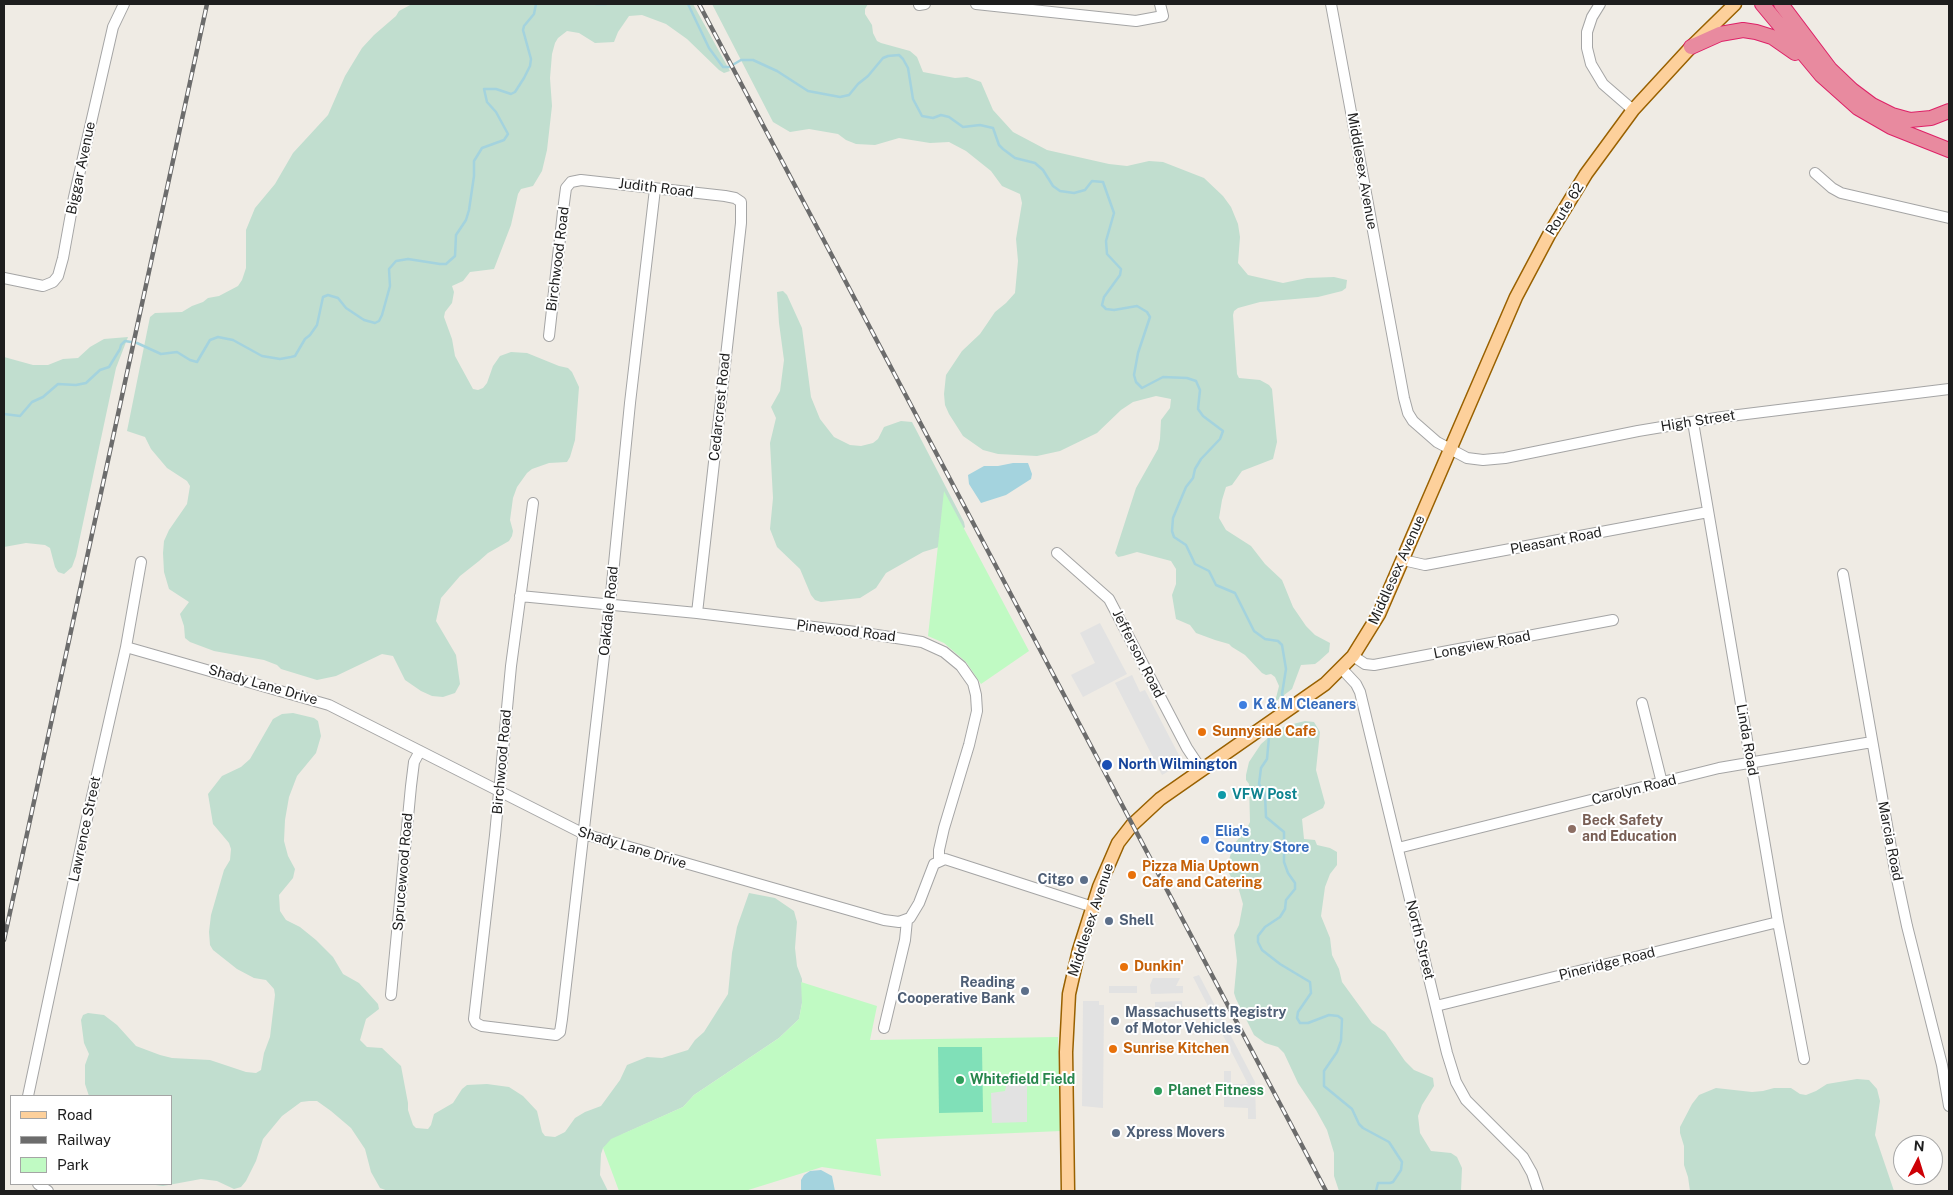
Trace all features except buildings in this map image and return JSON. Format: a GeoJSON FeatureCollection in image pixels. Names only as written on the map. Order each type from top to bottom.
{"type":"FeatureCollection","features":[{"type":"Feature","properties":{"kind":"highway"},"geometry":{"type":"LineString","coordinates":[[1762,4],[1821,75]]}},
{"type":"Feature","properties":{"kind":"highway"},"geometry":{"type":"LineString","coordinates":[[1781,4],[1830,69],[1852,90],[1879,109],[1896,117],[1910,120],[1931,118],[1949,111]]}},
{"type":"Feature","properties":{"kind":"highway"},"geometry":{"type":"LineString","coordinates":[[1791,4],[1798,25]]}},
{"type":"Feature","properties":{"kind":"highway"},"geometry":{"type":"LineString","coordinates":[[1691,47],[1727,31],[1756,32],[1783,43],[1858,108],[1879,121],[1949,150]]}},
{"type":"Feature","properties":{"kind":"main road","name":"Route 62"},"geometry":{"type":"LineString","coordinates":[[1451,451],[1516,297],[1540,251],[1586,174],[1633,110],[1691,47],[1736,4]]}},
{"type":"Feature","properties":{"kind":"main road","name":"Middlesex Avenue"},"geometry":{"type":"LineString","coordinates":[[1068,1191],[1066,1052],[1068,1012],[1074,970],[1093,907],[1108,864],[1118,843],[1149,808],[1201,769],[1305,698],[1342,669],[1353,656],[1380,614],[1451,451]]}},
{"type":"Feature","properties":{"kind":"street","name":"Biggar Avenue"},"geometry":{"type":"LineString","coordinates":[[4,278],[43,286],[53,282],[58,276],[74,197],[114,26],[124,4]]}},
{"type":"Feature","properties":{"kind":"street"},"geometry":{"type":"LineString","coordinates":[[976,4],[1135,21],[1163,16],[1160,4]]}},
{"type":"Feature","properties":{"kind":"street","name":"Middlesex Avenue"},"geometry":{"type":"LineString","coordinates":[[1331,4],[1406,408],[1420,429],[1451,451]]}},
{"type":"Feature","properties":{"kind":"street"},"geometry":{"type":"LineString","coordinates":[[1600,4],[1592,17],[1588,32],[1588,56],[1594,71],[1603,84],[1633,110]]}},
{"type":"Feature","properties":{"kind":"street"},"geometry":{"type":"LineString","coordinates":[[1816,173],[1840,193],[1949,218]]}},
{"type":"Feature","properties":{"kind":"street","name":"Judith Road"},"geometry":{"type":"LineString","coordinates":[[571,182],[581,180],[732,197],[740,201]]}},
{"type":"Feature","properties":{"kind":"street","name":"Birchwood Road"},"geometry":{"type":"LineString","coordinates":[[549,336],[566,188],[571,182]]}},
{"type":"Feature","properties":{"kind":"street","name":"Oakdale Road"},"geometry":{"type":"LineString","coordinates":[[560,1032],[610,604],[630,403],[655,189]]}},
{"type":"Feature","properties":{"kind":"street","name":"Cedarcrest Road"},"geometry":{"type":"LineString","coordinates":[[697,613],[741,222],[742,205],[740,201]]}},
{"type":"Feature","properties":{"kind":"street","name":"High Street"},"geometry":{"type":"LineString","coordinates":[[1451,451],[1472,459],[1498,458],[1754,412],[1949,390]]}},
{"type":"Feature","properties":{"kind":"street","name":"Linda Road"},"geometry":{"type":"LineString","coordinates":[[1693,422],[1778,922],[1804,1058]]}},
{"type":"Feature","properties":{"kind":"street","name":"Birchwood Road"},"geometry":{"type":"LineString","coordinates":[[533,503],[520,596],[498,791],[475,1021],[478,1025],[488,1027],[554,1035],[560,1032]]}},
{"type":"Feature","properties":{"kind":"street","name":"Pleasant Road"},"geometry":{"type":"LineString","coordinates":[[1403,560],[1423,565],[1708,512]]}},
{"type":"Feature","properties":{"kind":"street","name":"Jefferson Road"},"geometry":{"type":"LineString","coordinates":[[1057,553],[1109,598],[1187,748],[1201,769]]}},
{"type":"Feature","properties":{"kind":"street","name":"Lawrence Street"},"geometry":{"type":"LineString","coordinates":[[28,1095],[86,823],[126,647],[141,562]]}},
{"type":"Feature","properties":{"kind":"street","name":"Marcia Road"},"geometry":{"type":"LineString","coordinates":[[1843,574],[1905,917],[1942,1065],[1949,1106]]}},
{"type":"Feature","properties":{"kind":"street","name":"Pinewood Road"},"geometry":{"type":"LineString","coordinates":[[520,596],[697,613],[911,639],[937,647],[961,666],[969,676],[975,689],[977,710],[944,828],[939,850],[939,860]]}},
{"type":"Feature","properties":{"kind":"street","name":"Longview Road"},"geometry":{"type":"LineString","coordinates":[[1353,656],[1365,664],[1374,665],[1613,620]]}},
{"type":"Feature","properties":{"kind":"street","name":"Shady Lane Drive"},"geometry":{"type":"LineString","coordinates":[[126,647],[328,705],[584,834],[884,920],[896,922],[907,920]]}},
{"type":"Feature","properties":{"kind":"street","name":"North Street"},"geometry":{"type":"LineString","coordinates":[[1342,669],[1356,684],[1360,692],[1449,1063],[1466,1100],[1523,1157],[1532,1173],[1538,1191]]}},
{"type":"Feature","properties":{"kind":"street"},"geometry":{"type":"LineString","coordinates":[[1642,703],[1662,783]]}},
{"type":"Feature","properties":{"kind":"street","name":"Carolyn Road"},"geometry":{"type":"LineString","coordinates":[[1398,848],[1751,762],[1872,742]]}},
{"type":"Feature","properties":{"kind":"street","name":"Sprucewood Road"},"geometry":{"type":"LineString","coordinates":[[391,995],[411,786],[414,762],[420,750]]}},
{"type":"Feature","properties":{"kind":"street"},"geometry":{"type":"LineString","coordinates":[[884,1028],[905,940],[907,920],[916,910],[934,864],[939,860],[951,860],[1093,907]]}},
{"type":"Feature","properties":{"kind":"street","name":"Pineridge Road"},"geometry":{"type":"LineString","coordinates":[[1436,1006],[1778,922]]}},
{"type":"Feature","properties":{"kind":"green space"},"geometry":{"type":"Polygon","coordinates":[[[412,4],[693,4],[730,71],[724,73],[719,70],[687,39],[666,24],[642,15],[629,16],[618,32],[614,42],[595,43],[579,33],[567,31],[555,43],[550,78],[552,106],[547,150],[542,171],[533,186],[521,189],[518,194],[511,225],[494,269],[470,272],[463,281],[452,286],[454,292],[452,303],[445,312],[444,317],[452,339],[455,356],[473,389],[483,388],[500,356],[511,352],[527,353],[568,368],[579,387],[575,440],[567,462],[549,463],[532,469],[527,473],[517,487],[513,498],[510,520],[513,531],[509,541],[488,553],[460,576],[441,598],[436,621],[456,655],[460,684],[455,693],[443,697],[432,696],[405,680],[393,656],[382,654],[336,676],[317,680],[281,669],[277,665],[264,660],[214,651],[190,642],[185,638],[180,614],[189,602],[169,589],[164,572],[163,553],[164,541],[169,530],[187,504],[190,486],[187,481],[167,468],[151,449],[145,437],[127,431],[150,317],[155,313],[182,312],[208,298],[219,296],[238,286],[246,268],[246,230],[255,208],[275,184],[293,153],[328,115],[345,76],[362,48],[399,11],[412,4]]]}},
{"type":"Feature","properties":{"kind":"green space"},"geometry":{"type":"Polygon","coordinates":[[[712,4],[868,4],[865,14],[872,25],[877,41],[910,51],[917,57],[923,72],[955,78],[967,77],[981,82],[993,110],[1013,132],[1047,150],[1109,164],[1127,166],[1149,161],[1163,162],[1204,178],[1223,196],[1231,207],[1238,224],[1240,237],[1238,263],[1248,275],[1283,283],[1307,278],[1334,277],[1347,280],[1346,288],[1342,291],[1318,297],[1260,302],[1238,308],[1234,311],[1233,315],[1237,374],[1239,378],[1260,380],[1272,389],[1277,442],[1273,459],[1242,471],[1232,485],[1226,487],[1219,518],[1226,530],[1251,546],[1265,564],[1282,580],[1293,607],[1306,626],[1315,635],[1330,643],[1329,652],[1319,661],[1315,664],[1301,665],[1292,689],[1275,702],[1279,686],[1275,677],[1271,674],[1266,675],[1262,673],[1245,655],[1229,644],[1196,633],[1190,625],[1176,619],[1172,595],[1176,584],[1176,569],[1171,561],[1137,552],[1118,557],[1115,553],[1136,488],[1158,449],[1161,420],[1170,408],[1171,399],[1156,396],[1133,402],[1121,410],[1097,433],[1060,451],[1037,456],[998,454],[983,450],[963,436],[949,414],[945,405],[944,394],[946,375],[962,351],[980,334],[995,312],[1015,293],[1018,261],[1016,239],[1022,203],[1020,194],[1002,186],[991,171],[966,151],[949,142],[930,143],[899,138],[875,145],[856,144],[838,134],[809,129],[790,132],[773,122],[712,4]]]}},
{"type":"Feature","properties":{"kind":"green space"},"geometry":{"type":"Polygon","coordinates":[[[783,291],[787,295],[802,328],[811,397],[820,419],[834,437],[850,445],[861,446],[873,443],[878,439],[884,427],[901,421],[912,422],[964,522],[965,527],[949,544],[923,552],[886,573],[876,588],[860,598],[821,602],[815,600],[800,569],[777,547],[770,529],[773,498],[770,443],[776,418],[771,407],[780,391],[784,360],[777,292],[783,291]]]}},
{"type":"Feature","properties":{"kind":"green space"},"geometry":{"type":"Polygon","coordinates":[[[128,337],[116,368],[76,556],[72,567],[64,574],[58,572],[50,548],[45,545],[26,543],[4,547],[4,357],[33,365],[48,365],[63,359],[78,358],[90,347],[104,339],[128,337]]]}},
{"type":"Feature","properties":{"kind":"green space"},"geometry":{"type":"Polygon","coordinates":[[[944,491],[1029,651],[981,684],[966,662],[944,643],[928,636],[944,491]]]}},
{"type":"Feature","properties":{"kind":"green space"},"geometry":{"type":"Polygon","coordinates":[[[293,713],[314,718],[318,721],[321,736],[316,753],[297,776],[289,797],[284,841],[288,856],[295,869],[293,878],[279,895],[280,911],[286,920],[300,927],[316,940],[333,957],[343,974],[359,983],[378,1004],[379,1009],[366,1019],[360,1040],[367,1047],[382,1048],[401,1066],[408,1110],[413,1125],[416,1128],[428,1129],[434,1114],[453,1103],[467,1085],[487,1084],[509,1087],[523,1096],[537,1111],[542,1132],[545,1136],[555,1137],[565,1132],[575,1118],[601,1106],[620,1080],[627,1065],[647,1057],[662,1058],[688,1050],[704,1032],[728,994],[737,927],[749,893],[775,898],[794,911],[797,922],[795,948],[797,966],[802,979],[802,1003],[799,1019],[779,1038],[694,1095],[683,1107],[623,1134],[603,1148],[600,1175],[608,1191],[388,1191],[380,1188],[371,1172],[365,1149],[351,1128],[317,1101],[301,1102],[282,1116],[263,1139],[256,1161],[241,1187],[234,1189],[217,1181],[201,1179],[172,1184],[172,1095],[89,1095],[85,1084],[85,1065],[89,1054],[84,1043],[81,1020],[83,1015],[88,1013],[104,1015],[117,1025],[136,1046],[160,1055],[172,1058],[210,1060],[246,1072],[256,1073],[261,1070],[264,1053],[270,1037],[274,989],[266,980],[254,978],[237,969],[213,950],[210,945],[211,915],[224,870],[230,860],[231,849],[229,843],[213,824],[208,794],[222,776],[241,767],[250,759],[273,719],[282,714],[293,713]]]}},
{"type":"Feature","properties":{"kind":"green space"},"geometry":{"type":"Polygon","coordinates":[[[1305,721],[1314,722],[1320,732],[1316,770],[1325,803],[1323,808],[1302,819],[1304,839],[1315,840],[1317,845],[1337,852],[1337,865],[1330,874],[1325,887],[1321,916],[1330,938],[1332,955],[1339,969],[1342,982],[1372,1023],[1385,1032],[1405,1061],[1414,1070],[1433,1078],[1434,1086],[1422,1105],[1418,1116],[1420,1133],[1431,1151],[1451,1153],[1457,1157],[1462,1168],[1461,1191],[1339,1191],[1334,1176],[1334,1153],[1327,1130],[1298,1083],[1284,1053],[1278,1047],[1265,1043],[1254,1035],[1234,993],[1237,961],[1234,935],[1239,925],[1243,904],[1239,890],[1227,870],[1227,866],[1234,844],[1250,822],[1249,784],[1246,780],[1249,762],[1261,744],[1269,737],[1285,726],[1305,721]]]}},
{"type":"Feature","properties":{"kind":"green space"},"geometry":{"type":"Polygon","coordinates":[[[801,982],[877,1006],[870,1040],[1058,1037],[1061,1131],[876,1139],[881,1176],[822,1167],[745,1191],[619,1191],[603,1148],[611,1139],[683,1107],[694,1095],[779,1038],[799,1019],[802,1003],[801,982]]]}},
{"type":"Feature","properties":{"kind":"green space","name":"Whitefield Field"},"geometry":{"type":"Polygon","coordinates":[[[938,1047],[982,1047],[983,1112],[939,1113],[938,1047]]]}},
{"type":"Feature","properties":{"kind":"green space"},"geometry":{"type":"Polygon","coordinates":[[[1857,1079],[1869,1080],[1877,1089],[1880,1101],[1875,1135],[1894,1191],[1690,1191],[1684,1165],[1684,1146],[1680,1127],[1699,1095],[1716,1088],[1752,1092],[1774,1088],[1791,1088],[1800,1094],[1806,1095],[1827,1084],[1857,1079]]]}},
{"type":"Feature","properties":{"kind":"shaded area"},"geometry":{"type":"Polygon","coordinates":[[[1100,623],[1127,674],[1083,697],[1071,675],[1095,663],[1080,633],[1100,623]]]}},
{"type":"Feature","properties":{"kind":"shaded area"},"geometry":{"type":"Polygon","coordinates":[[[1132,675],[1140,692],[1145,690],[1183,763],[1162,775],[1115,683],[1132,675]]]}},
{"type":"Feature","properties":{"kind":"shaded area"},"geometry":{"type":"Polygon","coordinates":[[[1199,975],[1255,1082],[1256,1119],[1248,1119],[1248,1108],[1224,1107],[1224,1071],[1231,1071],[1231,1084],[1248,1084],[1193,977],[1199,975]]]}},
{"type":"Feature","properties":{"kind":"shaded area"},"geometry":{"type":"Polygon","coordinates":[[[1153,978],[1180,978],[1176,986],[1183,986],[1183,993],[1151,994],[1150,985],[1153,978]]]}},
{"type":"Feature","properties":{"kind":"shaded area"},"geometry":{"type":"Polygon","coordinates":[[[1109,986],[1137,986],[1137,993],[1109,993],[1109,986]]]}},
{"type":"Feature","properties":{"kind":"shaded area"},"geometry":{"type":"Polygon","coordinates":[[[1083,1001],[1099,1001],[1099,1005],[1104,1005],[1103,1108],[1082,1106],[1083,1001]]]}},
{"type":"Feature","properties":{"kind":"shaded area"},"geometry":{"type":"Polygon","coordinates":[[[1182,1001],[1183,1015],[1155,1016],[1155,1002],[1182,1001]]]}},
{"type":"Feature","properties":{"kind":"shaded area"},"geometry":{"type":"Polygon","coordinates":[[[1009,1075],[1027,1075],[1027,1122],[992,1123],[991,1093],[1005,1091],[1009,1075]]]}},
{"type":"Feature","properties":{"kind":"water"},"geometry":{"type":"Polygon","coordinates":[[[1028,463],[1032,474],[1031,479],[1006,495],[981,503],[969,484],[968,475],[984,466],[1028,463]]]}},
{"type":"Feature","properties":{"kind":"water"},"geometry":{"type":"Polygon","coordinates":[[[821,1170],[832,1176],[835,1191],[801,1191],[801,1180],[804,1175],[810,1171],[821,1170]]]}},
{"type":"Feature","properties":{"kind":"waterway"},"geometry":{"type":"LineString","coordinates":[[4,414],[20,416],[32,402],[43,397],[58,384],[76,385],[86,383],[100,370],[109,367],[125,341],[137,343],[161,354],[177,352],[197,362],[210,340],[218,337],[233,340],[262,356],[280,359],[295,356],[305,339],[317,325],[323,297],[328,295],[338,298],[346,308],[364,320],[375,323],[379,321],[390,286],[389,269],[396,261],[408,259],[446,264],[455,256],[456,235],[466,220],[469,210],[474,176],[474,161],[482,148],[504,140],[508,134],[496,112],[487,102],[484,89],[496,89],[511,94],[515,92],[524,78],[531,59],[523,30],[534,14],[536,4]]}},
{"type":"Feature","properties":{"kind":"waterway"},"geometry":{"type":"LineString","coordinates":[[596,4],[606,4]]}},
{"type":"Feature","properties":{"kind":"waterway"},"geometry":{"type":"LineString","coordinates":[[688,4],[709,48],[723,67],[729,67],[741,60],[753,60],[777,71],[808,91],[840,97],[849,95],[883,58],[899,55],[908,68],[913,99],[922,116],[933,118],[941,115],[949,117],[963,127],[980,125],[993,128],[999,145],[1003,149],[1015,158],[1035,163],[1043,170],[1053,186],[1060,191],[1074,193],[1085,190],[1092,181],[1103,182],[1114,213],[1106,241],[1107,254],[1121,269],[1120,275],[1104,297],[1102,305],[1106,309],[1114,310],[1137,306],[1147,312],[1150,317],[1138,353],[1134,375],[1136,382],[1142,388],[1163,377],[1187,378],[1196,381],[1200,390],[1198,409],[1203,416],[1223,431],[1220,439],[1201,459],[1195,469],[1193,478],[1186,487],[1173,518],[1172,531],[1174,537],[1186,545],[1195,564],[1209,571],[1216,585],[1235,593],[1254,631],[1265,639],[1278,641],[1282,645],[1286,669],[1283,697]]}},
{"type":"Feature","properties":{"kind":"waterway"},"geometry":{"type":"LineString","coordinates":[[1269,737],[1267,759],[1261,768],[1259,784],[1265,794],[1266,817],[1284,832],[1284,862],[1288,873],[1295,883],[1295,889],[1286,900],[1285,909],[1280,917],[1265,927],[1258,936],[1258,942],[1262,950],[1280,964],[1310,982],[1311,993],[1298,1012],[1297,1018],[1300,1023],[1308,1023],[1329,1015],[1338,1016],[1342,1019],[1341,1041],[1337,1052],[1324,1071],[1324,1086],[1352,1109],[1363,1128],[1389,1142],[1402,1162],[1401,1170],[1393,1182],[1378,1183],[1376,1191]]}},
{"type":"Feature","properties":{"kind":"railway"},"geometry":{"type":"LineString","coordinates":[[4,940],[207,4]]}},
{"type":"Feature","properties":{"kind":"railway"},"geometry":{"type":"LineString","coordinates":[[699,4],[1326,1191]]}},
{"type":"Feature","properties":{"kind":"place","name":"K & M Cleaners"},"geometry":{"type":"Point","coordinates":[1243,705]}},
{"type":"Feature","properties":{"kind":"place","name":"Sunnyside Cafe"},"geometry":{"type":"Point","coordinates":[1202,732]}},
{"type":"Feature","properties":{"kind":"place","name":"North Wilmington"},"geometry":{"type":"Point","coordinates":[1107,765]}},
{"type":"Feature","properties":{"kind":"place","name":"VFW Post"},"geometry":{"type":"Point","coordinates":[1222,795]}},
{"type":"Feature","properties":{"kind":"place","name":"Beck Safety and Education"},"geometry":{"type":"Point","coordinates":[1572,829]}},
{"type":"Feature","properties":{"kind":"place","name":"Elia's Country Store"},"geometry":{"type":"Point","coordinates":[1205,840]}},
{"type":"Feature","properties":{"kind":"place","name":"Pizza Mia Uptown Cafe and Catering"},"geometry":{"type":"Point","coordinates":[1132,875]}},
{"type":"Feature","properties":{"kind":"place","name":"Citgo"},"geometry":{"type":"Point","coordinates":[1084,880]}},
{"type":"Feature","properties":{"kind":"place","name":"Shell"},"geometry":{"type":"Point","coordinates":[1109,921]}},
{"type":"Feature","properties":{"kind":"place","name":"Dunkin'"},"geometry":{"type":"Point","coordinates":[1124,967]}},
{"type":"Feature","properties":{"kind":"place","name":"Reading Cooperative Bank"},"geometry":{"type":"Point","coordinates":[1025,991]}},
{"type":"Feature","properties":{"kind":"place","name":"Massachusetts Registry of Motor Vehicles"},"geometry":{"type":"Point","coordinates":[1115,1021]}},
{"type":"Feature","properties":{"kind":"place","name":"Sunrise Kitchen"},"geometry":{"type":"Point","coordinates":[1113,1049]}},
{"type":"Feature","properties":{"kind":"place","name":"Whitefield Field"},"geometry":{"type":"Point","coordinates":[960,1080]}},
{"type":"Feature","properties":{"kind":"place","name":"Planet Fitness"},"geometry":{"type":"Point","coordinates":[1158,1091]}},
{"type":"Feature","properties":{"kind":"place","name":"Xpress Movers"},"geometry":{"type":"Point","coordinates":[1116,1133]}}]}
